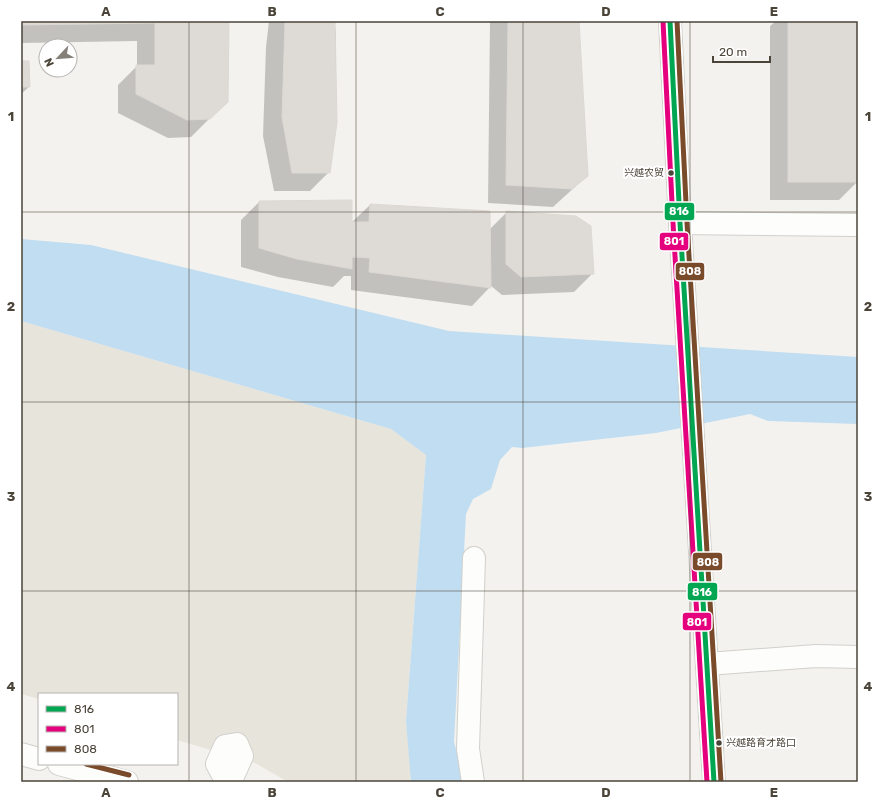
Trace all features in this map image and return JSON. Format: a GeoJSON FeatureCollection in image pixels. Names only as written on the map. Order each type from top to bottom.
{"type":"FeatureCollection","features":[{"type":"Feature","properties":{"kind":"street"},"geometry":{"type":"LineString","coordinates":[[670,21],[680,223],[714,782]]}},
{"type":"Feature","properties":{"kind":"street"},"geometry":{"type":"LineString","coordinates":[[680,223],[858,226]]}},
{"type":"Feature","properties":{"kind":"street"},"geometry":{"type":"LineString","coordinates":[[473,782],[468,749],[474,558]]}},
{"type":"Feature","properties":{"kind":"street"},"geometry":{"type":"LineString","coordinates":[[707,664],[816,656],[858,656]]}},
{"type":"Feature","properties":{"kind":"street"},"geometry":{"type":"LineString","coordinates":[[21,754],[38,759]]}},
{"type":"Feature","properties":{"kind":"street"},"geometry":{"type":"LineString","coordinates":[[63,765],[127,782]]}},
{"type":"Feature","properties":{"kind":"shaded area"},"geometry":{"type":"Polygon","coordinates":[[[21,321],[391,429],[426,455],[406,721],[411,776],[410,782],[288,782],[255,763],[178,740],[178,693],[38,693],[38,699],[21,694],[21,321]]]}},
{"type":"Feature","properties":{"kind":"water"},"geometry":{"type":"Polygon","coordinates":[[[21,239],[91,245],[449,331],[858,357],[858,424],[768,421],[750,414],[656,433],[522,448],[512,447],[500,460],[491,489],[473,499],[466,514],[454,742],[465,782],[411,782],[406,721],[426,455],[391,429],[21,321],[21,239]]]}},
{"type":"Feature","properties":{"kind":"building"},"geometry":{"type":"Polygon","coordinates":[[[21,21],[229,21],[228,102],[210,119],[187,120],[136,94],[136,65],[155,65],[155,23],[21,25],[21,21]]]}},
{"type":"Feature","properties":{"kind":"building"},"geometry":{"type":"Polygon","coordinates":[[[285,21],[335,21],[337,122],[330,173],[292,173],[282,117],[285,21]]]}},
{"type":"Feature","properties":{"kind":"building"},"geometry":{"type":"Polygon","coordinates":[[[508,21],[579,21],[588,176],[572,189],[506,185],[508,21]]]}},
{"type":"Feature","properties":{"kind":"building"},"geometry":{"type":"Polygon","coordinates":[[[788,21],[858,21],[858,182],[788,182],[788,21]]]}},
{"type":"Feature","properties":{"kind":"building"},"geometry":{"type":"Polygon","coordinates":[[[21,61],[29,61],[30,87],[21,87],[21,61]]]}},
{"type":"Feature","properties":{"kind":"building"},"geometry":{"type":"Polygon","coordinates":[[[352,200],[352,222],[369,222],[370,204],[490,211],[491,288],[369,272],[370,258],[352,257],[352,269],[297,259],[259,248],[259,201],[352,200]]]}},
{"type":"Feature","properties":{"kind":"building"},"geometry":{"type":"Polygon","coordinates":[[[506,211],[576,216],[591,226],[594,274],[521,277],[506,264],[506,211]]]}},
{"type":"Feature","properties":{"kind":"transit line","name":"801"},"geometry":{"type":"LineString","coordinates":[[663,21],[673,223],[707,782]]}},
{"type":"Feature","properties":{"kind":"transit line","name":"816"},"geometry":{"type":"LineString","coordinates":[[670,21],[680,223],[714,782]]}},
{"type":"Feature","properties":{"kind":"transit line","name":"808"},"geometry":{"type":"LineString","coordinates":[[677,21],[687,223],[721,782]]}},
{"type":"Feature","properties":{"kind":"transit line","name":"808"},"geometry":{"type":"LineString","coordinates":[[90,765],[129,775]]}},
{"type":"Feature","properties":{"kind":"place","name":"兴越农贸"},"geometry":{"type":"Point","coordinates":[671,173]}},
{"type":"Feature","properties":{"kind":"place","name":"兴越路育才路口"},"geometry":{"type":"Point","coordinates":[719,743]}}]}
